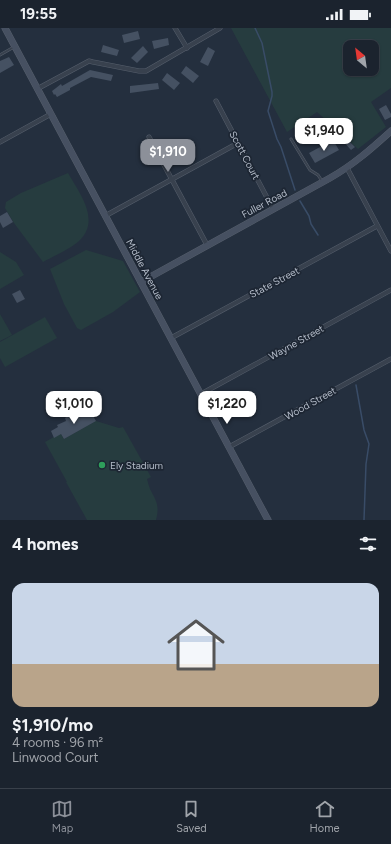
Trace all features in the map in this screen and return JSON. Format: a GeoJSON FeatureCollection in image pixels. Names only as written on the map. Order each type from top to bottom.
{"type":"FeatureCollection","features":[{"type":"Feature","properties":{"kind":"street","name":"Middle Avenue"},"geometry":{"type":"LineString","coordinates":[[5,28],[268,520]]}},
{"type":"Feature","properties":{"kind":"street"},"geometry":{"type":"LineString","coordinates":[[175,28],[187,48]]}},
{"type":"Feature","properties":{"kind":"street"},"geometry":{"type":"LineString","coordinates":[[37,89],[89,61],[144,72],[220,28]]}},
{"type":"Feature","properties":{"kind":"street","name":"Scott Court"},"geometry":{"type":"LineString","coordinates":[[216,101],[274,209]]}},
{"type":"Feature","properties":{"kind":"street"},"geometry":{"type":"LineString","coordinates":[[0,142],[51,114]]}},
{"type":"Feature","properties":{"kind":"street","name":"Fuller Road"},"geometry":{"type":"LineString","coordinates":[[141,282],[347,168],[362,157],[391,131]]}},
{"type":"Feature","properties":{"kind":"street"},"geometry":{"type":"LineString","coordinates":[[149,137],[207,245]]}},
{"type":"Feature","properties":{"kind":"street"},"geometry":{"type":"LineString","coordinates":[[105,216],[238,143]]}},
{"type":"Feature","properties":{"kind":"street"},"geometry":{"type":"LineString","coordinates":[[347,168],[391,251]]}},
{"type":"Feature","properties":{"kind":"street","name":"State Street"},"geometry":{"type":"LineString","coordinates":[[171,338],[377,226]]}},
{"type":"Feature","properties":{"kind":"street","name":"Wayne Street"},"geometry":{"type":"LineString","coordinates":[[201,394],[391,290]]}},
{"type":"Feature","properties":{"kind":"street","name":"Wood Street"},"geometry":{"type":"LineString","coordinates":[[229,448],[391,359]]}},
{"type":"Feature","properties":{"kind":"lane"},"geometry":{"type":"LineString","coordinates":[[0,55],[15,47]]}},
{"type":"Feature","properties":{"kind":"lane"},"geometry":{"type":"LineString","coordinates":[[291,139],[310,170],[318,175],[323,182]]}},
{"type":"Feature","properties":{"kind":"green space"},"geometry":{"type":"Polygon","coordinates":[[[231,28],[391,28],[391,88],[371,102],[386,127],[358,149],[317,112],[287,132],[231,28]]]}},
{"type":"Feature","properties":{"kind":"green space"},"geometry":{"type":"Polygon","coordinates":[[[68,173],[83,198],[88,216],[88,224],[85,233],[79,241],[67,250],[43,262],[14,223],[5,208],[6,202],[21,193],[68,173]]]}},
{"type":"Feature","properties":{"kind":"green space"},"geometry":{"type":"Polygon","coordinates":[[[86,250],[123,261],[140,292],[113,312],[81,330],[77,328],[64,304],[50,269],[86,250]]]}},
{"type":"Feature","properties":{"kind":"green space"},"geometry":{"type":"Polygon","coordinates":[[[0,252],[16,262],[24,275],[0,289],[0,252]]]}},
{"type":"Feature","properties":{"kind":"green space"},"geometry":{"type":"Polygon","coordinates":[[[0,314],[12,335],[0,341],[0,314]]]}},
{"type":"Feature","properties":{"kind":"green space"},"geometry":{"type":"Polygon","coordinates":[[[45,317],[57,338],[5,367],[0,358],[0,342],[45,317]]]}},
{"type":"Feature","properties":{"kind":"green space","name":"Ely Stadium"},"geometry":{"type":"Polygon","coordinates":[[[96,421],[119,428],[123,427],[151,477],[147,479],[157,503],[158,511],[156,520],[87,520],[45,442],[54,437],[59,431],[64,439],[96,421]]]}},
{"type":"Feature","properties":{"kind":"building"},"geometry":{"type":"Polygon","coordinates":[[[138,31],[140,39],[124,43],[122,35],[138,31]]]}},
{"type":"Feature","properties":{"kind":"building"},"geometry":{"type":"Polygon","coordinates":[[[168,38],[169,45],[154,49],[152,41],[168,38]]]}},
{"type":"Feature","properties":{"kind":"building"},"geometry":{"type":"Polygon","coordinates":[[[103,45],[119,50],[117,56],[101,52],[103,45]]]}},
{"type":"Feature","properties":{"kind":"building"},"geometry":{"type":"Polygon","coordinates":[[[143,46],[148,52],[137,63],[131,58],[143,46]]]}},
{"type":"Feature","properties":{"kind":"building"},"geometry":{"type":"Polygon","coordinates":[[[208,47],[215,51],[208,66],[200,62],[208,47]]]}},
{"type":"Feature","properties":{"kind":"building"},"geometry":{"type":"Polygon","coordinates":[[[9,57],[14,65],[0,73],[0,61],[9,57]]]}},
{"type":"Feature","properties":{"kind":"building"},"geometry":{"type":"Polygon","coordinates":[[[186,66],[199,76],[193,83],[181,73],[186,66]]]}},
{"type":"Feature","properties":{"kind":"building"},"geometry":{"type":"Polygon","coordinates":[[[90,70],[113,75],[111,81],[91,77],[57,97],[55,94],[54,95],[52,91],[61,84],[62,86],[90,70]]]}},
{"type":"Feature","properties":{"kind":"building"},"geometry":{"type":"Polygon","coordinates":[[[167,73],[180,83],[174,90],[162,80],[167,73]]]}},
{"type":"Feature","properties":{"kind":"building"},"geometry":{"type":"Polygon","coordinates":[[[158,83],[159,89],[130,93],[130,86],[158,83]]]}},
{"type":"Feature","properties":{"kind":"building"},"geometry":{"type":"Polygon","coordinates":[[[386,105],[391,117],[385,120],[379,109],[386,105]]]}},
{"type":"Feature","properties":{"kind":"building"},"geometry":{"type":"Polygon","coordinates":[[[340,132],[355,147],[351,150],[341,139],[338,134],[340,132]]]}},
{"type":"Feature","properties":{"kind":"building"},"geometry":{"type":"Polygon","coordinates":[[[333,140],[339,150],[315,163],[309,153],[333,140]]]}},
{"type":"Feature","properties":{"kind":"building"},"geometry":{"type":"Polygon","coordinates":[[[7,212],[13,222],[3,228],[0,222],[0,216],[7,212]]]}},
{"type":"Feature","properties":{"kind":"building"},"geometry":{"type":"Polygon","coordinates":[[[20,290],[25,299],[17,303],[12,294],[20,290]]]}},
{"type":"Feature","properties":{"kind":"building"},"geometry":{"type":"Polygon","coordinates":[[[83,411],[85,414],[90,411],[96,421],[64,439],[61,434],[54,438],[51,431],[58,427],[57,425],[66,421],[65,418],[69,415],[71,418],[83,411]]]}},
{"type":"Feature","properties":{"kind":"waterway"},"geometry":{"type":"LineString","coordinates":[[255,28],[262,43],[272,92],[268,111],[295,190]]}},
{"type":"Feature","properties":{"kind":"waterway"},"geometry":{"type":"LineString","coordinates":[[300,201],[318,235]]}},
{"type":"Feature","properties":{"kind":"waterway"},"geometry":{"type":"LineString","coordinates":[[356,385],[364,430],[369,444],[366,464],[364,520]]}},
{"type":"Feature","properties":{"kind":"place","name":"Ely Stadium"},"geometry":{"type":"Point","coordinates":[102,465]}}]}
